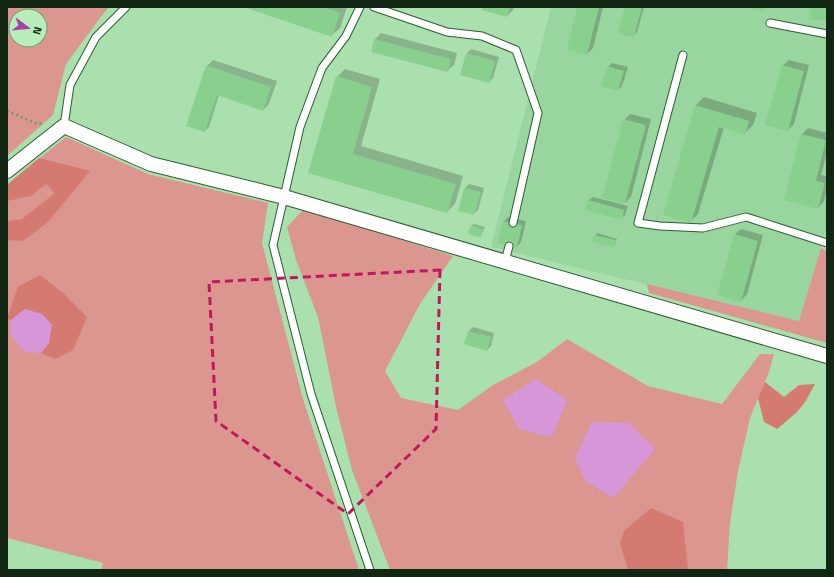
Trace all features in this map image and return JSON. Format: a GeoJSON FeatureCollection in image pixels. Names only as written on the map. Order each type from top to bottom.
{"type":"FeatureCollection","features":[{"type":"Feature","properties":{"kind":"street"},"geometry":{"type":"LineString","coordinates":[[7,171],[64,126],[151,164],[284,197],[827,356]]}},
{"type":"Feature","properties":{"kind":"lane"},"geometry":{"type":"LineString","coordinates":[[64,126],[70,85],[96,37],[126,7]]}},
{"type":"Feature","properties":{"kind":"lane"},"geometry":{"type":"LineString","coordinates":[[360,7],[346,36],[322,68],[300,127],[273,245],[311,394],[370,570]]}},
{"type":"Feature","properties":{"kind":"lane"},"geometry":{"type":"LineString","coordinates":[[374,7],[447,32],[482,36],[516,50],[538,114],[513,223]]}},
{"type":"Feature","properties":{"kind":"lane"},"geometry":{"type":"LineString","coordinates":[[770,23],[827,34]]}},
{"type":"Feature","properties":{"kind":"lane"},"geometry":{"type":"LineString","coordinates":[[683,55],[638,223],[660,226],[703,228],[746,217],[827,243]]}},
{"type":"Feature","properties":{"kind":"lane"},"geometry":{"type":"LineString","coordinates":[[505,262],[509,246]]}},
{"type":"Feature","properties":{"kind":"path"},"geometry":{"type":"LineString","coordinates":[[7,111],[35,123],[64,126]]}},
{"type":"Feature","properties":{"kind":"highlighted area"},"geometry":{"type":"Polygon","coordinates":[[[440,270],[436,429],[348,514],[216,421],[209,282],[440,270]]]}},
{"type":"Feature","properties":{"kind":"shaded area"},"geometry":{"type":"Polygon","coordinates":[[[7,7],[109,7],[66,64],[53,115],[7,156],[7,7]]]}},
{"type":"Feature","properties":{"kind":"shaded area"},"geometry":{"type":"Polygon","coordinates":[[[551,7],[827,7],[827,227],[799,321],[491,247],[551,7]]]}},
{"type":"Feature","properties":{"kind":"shaded area"},"geometry":{"type":"Polygon","coordinates":[[[66,137],[148,174],[268,203],[262,243],[303,399],[359,570],[101,570],[103,563],[7,538],[7,185],[66,137]]]}},
{"type":"Feature","properties":{"kind":"shaded area"},"geometry":{"type":"Polygon","coordinates":[[[39,158],[90,171],[48,222],[23,241],[7,240],[7,221],[22,219],[55,193],[46,184],[31,196],[7,201],[7,185],[39,158]]]}},
{"type":"Feature","properties":{"kind":"shaded area"},"geometry":{"type":"Polygon","coordinates":[[[304,209],[453,256],[420,304],[385,371],[401,398],[458,410],[493,385],[537,362],[567,339],[648,386],[722,404],[760,354],[774,354],[769,372],[750,418],[738,471],[730,523],[727,570],[390,570],[352,470],[336,407],[318,317],[296,260],[287,227],[304,209]]]}},
{"type":"Feature","properties":{"kind":"shaded area"},"geometry":{"type":"Polygon","coordinates":[[[821,248],[827,251],[827,343],[649,293],[647,284],[799,321],[821,248]]]}},
{"type":"Feature","properties":{"kind":"shaded area"},"geometry":{"type":"Polygon","coordinates":[[[40,275],[64,294],[87,317],[73,350],[55,359],[41,353],[49,343],[25,309],[11,320],[7,318],[18,287],[40,275]]]}},
{"type":"Feature","properties":{"kind":"shaded area"},"geometry":{"type":"Polygon","coordinates":[[[25,309],[42,314],[52,325],[49,343],[41,353],[24,352],[11,335],[11,320],[25,309]]]}},
{"type":"Feature","properties":{"kind":"shaded area"},"geometry":{"type":"Polygon","coordinates":[[[536,379],[567,400],[552,437],[519,429],[503,400],[536,379]]]}},
{"type":"Feature","properties":{"kind":"shaded area"},"geometry":{"type":"Polygon","coordinates":[[[765,382],[784,397],[799,385],[815,384],[805,402],[797,412],[777,429],[764,422],[758,398],[765,382]]]}},
{"type":"Feature","properties":{"kind":"shaded area"},"geometry":{"type":"Polygon","coordinates":[[[592,422],[629,423],[655,449],[613,498],[585,481],[575,458],[592,422]]]}},
{"type":"Feature","properties":{"kind":"shaded area"},"geometry":{"type":"Polygon","coordinates":[[[651,508],[683,522],[688,570],[628,570],[620,543],[624,531],[651,508]]]}},
{"type":"Feature","properties":{"kind":"building"},"geometry":{"type":"Polygon","coordinates":[[[244,7],[324,7],[340,13],[332,37],[244,7]]]}},
{"type":"Feature","properties":{"kind":"building"},"geometry":{"type":"Polygon","coordinates":[[[483,7],[510,7],[507,17],[482,10],[483,7]]]}},
{"type":"Feature","properties":{"kind":"building"},"geometry":{"type":"Polygon","coordinates":[[[577,7],[599,7],[587,55],[567,50],[577,7]]]}},
{"type":"Feature","properties":{"kind":"building"},"geometry":{"type":"Polygon","coordinates":[[[625,7],[642,7],[634,37],[618,33],[625,7]]]}},
{"type":"Feature","properties":{"kind":"building"},"geometry":{"type":"Polygon","coordinates":[[[743,7],[765,7],[764,12],[743,7]]]}},
{"type":"Feature","properties":{"kind":"building"},"geometry":{"type":"Polygon","coordinates":[[[811,7],[827,7],[826,21],[809,19],[811,7]]]}},
{"type":"Feature","properties":{"kind":"building"},"geometry":{"type":"Polygon","coordinates":[[[374,39],[451,59],[448,72],[371,52],[374,39]]]}},
{"type":"Feature","properties":{"kind":"building"},"geometry":{"type":"Polygon","coordinates":[[[466,53],[495,61],[489,83],[460,75],[466,53]]]}},
{"type":"Feature","properties":{"kind":"building"},"geometry":{"type":"Polygon","coordinates":[[[206,65],[271,87],[263,111],[217,95],[205,132],[186,126],[206,65]]]}},
{"type":"Feature","properties":{"kind":"building"},"geometry":{"type":"Polygon","coordinates":[[[782,65],[804,71],[788,131],[765,125],[782,65]]]}},
{"type":"Feature","properties":{"kind":"building"},"geometry":{"type":"Polygon","coordinates":[[[607,66],[624,71],[618,91],[601,86],[607,66]]]}},
{"type":"Feature","properties":{"kind":"building"},"geometry":{"type":"Polygon","coordinates":[[[336,76],[372,87],[353,154],[456,184],[447,213],[308,173],[336,76]]]}},
{"type":"Feature","properties":{"kind":"building"},"geometry":{"type":"Polygon","coordinates":[[[695,105],[749,121],[745,135],[719,127],[691,223],[663,215],[695,105]]]}},
{"type":"Feature","properties":{"kind":"building"},"geometry":{"type":"Polygon","coordinates":[[[623,119],[646,125],[625,204],[602,198],[623,119]]]}},
{"type":"Feature","properties":{"kind":"building"},"geometry":{"type":"Polygon","coordinates":[[[801,134],[826,140],[816,181],[825,183],[818,209],[784,200],[801,134]]]}},
{"type":"Feature","properties":{"kind":"building"},"geometry":{"type":"Polygon","coordinates":[[[464,188],[481,192],[474,215],[458,211],[464,188]]]}},
{"type":"Feature","properties":{"kind":"building"},"geometry":{"type":"Polygon","coordinates":[[[588,200],[624,210],[622,220],[585,210],[588,200]]]}},
{"type":"Feature","properties":{"kind":"building"},"geometry":{"type":"Polygon","coordinates":[[[503,221],[522,225],[517,248],[497,243],[503,221]]]}},
{"type":"Feature","properties":{"kind":"building"},"geometry":{"type":"Polygon","coordinates":[[[471,225],[483,229],[481,238],[468,234],[471,225]]]}},
{"type":"Feature","properties":{"kind":"building"},"geometry":{"type":"Polygon","coordinates":[[[734,234],[758,241],[741,302],[717,295],[734,234]]]}},
{"type":"Feature","properties":{"kind":"building"},"geometry":{"type":"Polygon","coordinates":[[[594,235],[616,240],[614,247],[592,242],[594,235]]]}},
{"type":"Feature","properties":{"kind":"building"},"geometry":{"type":"Polygon","coordinates":[[[468,331],[491,337],[487,351],[464,344],[468,331]]]}}]}
